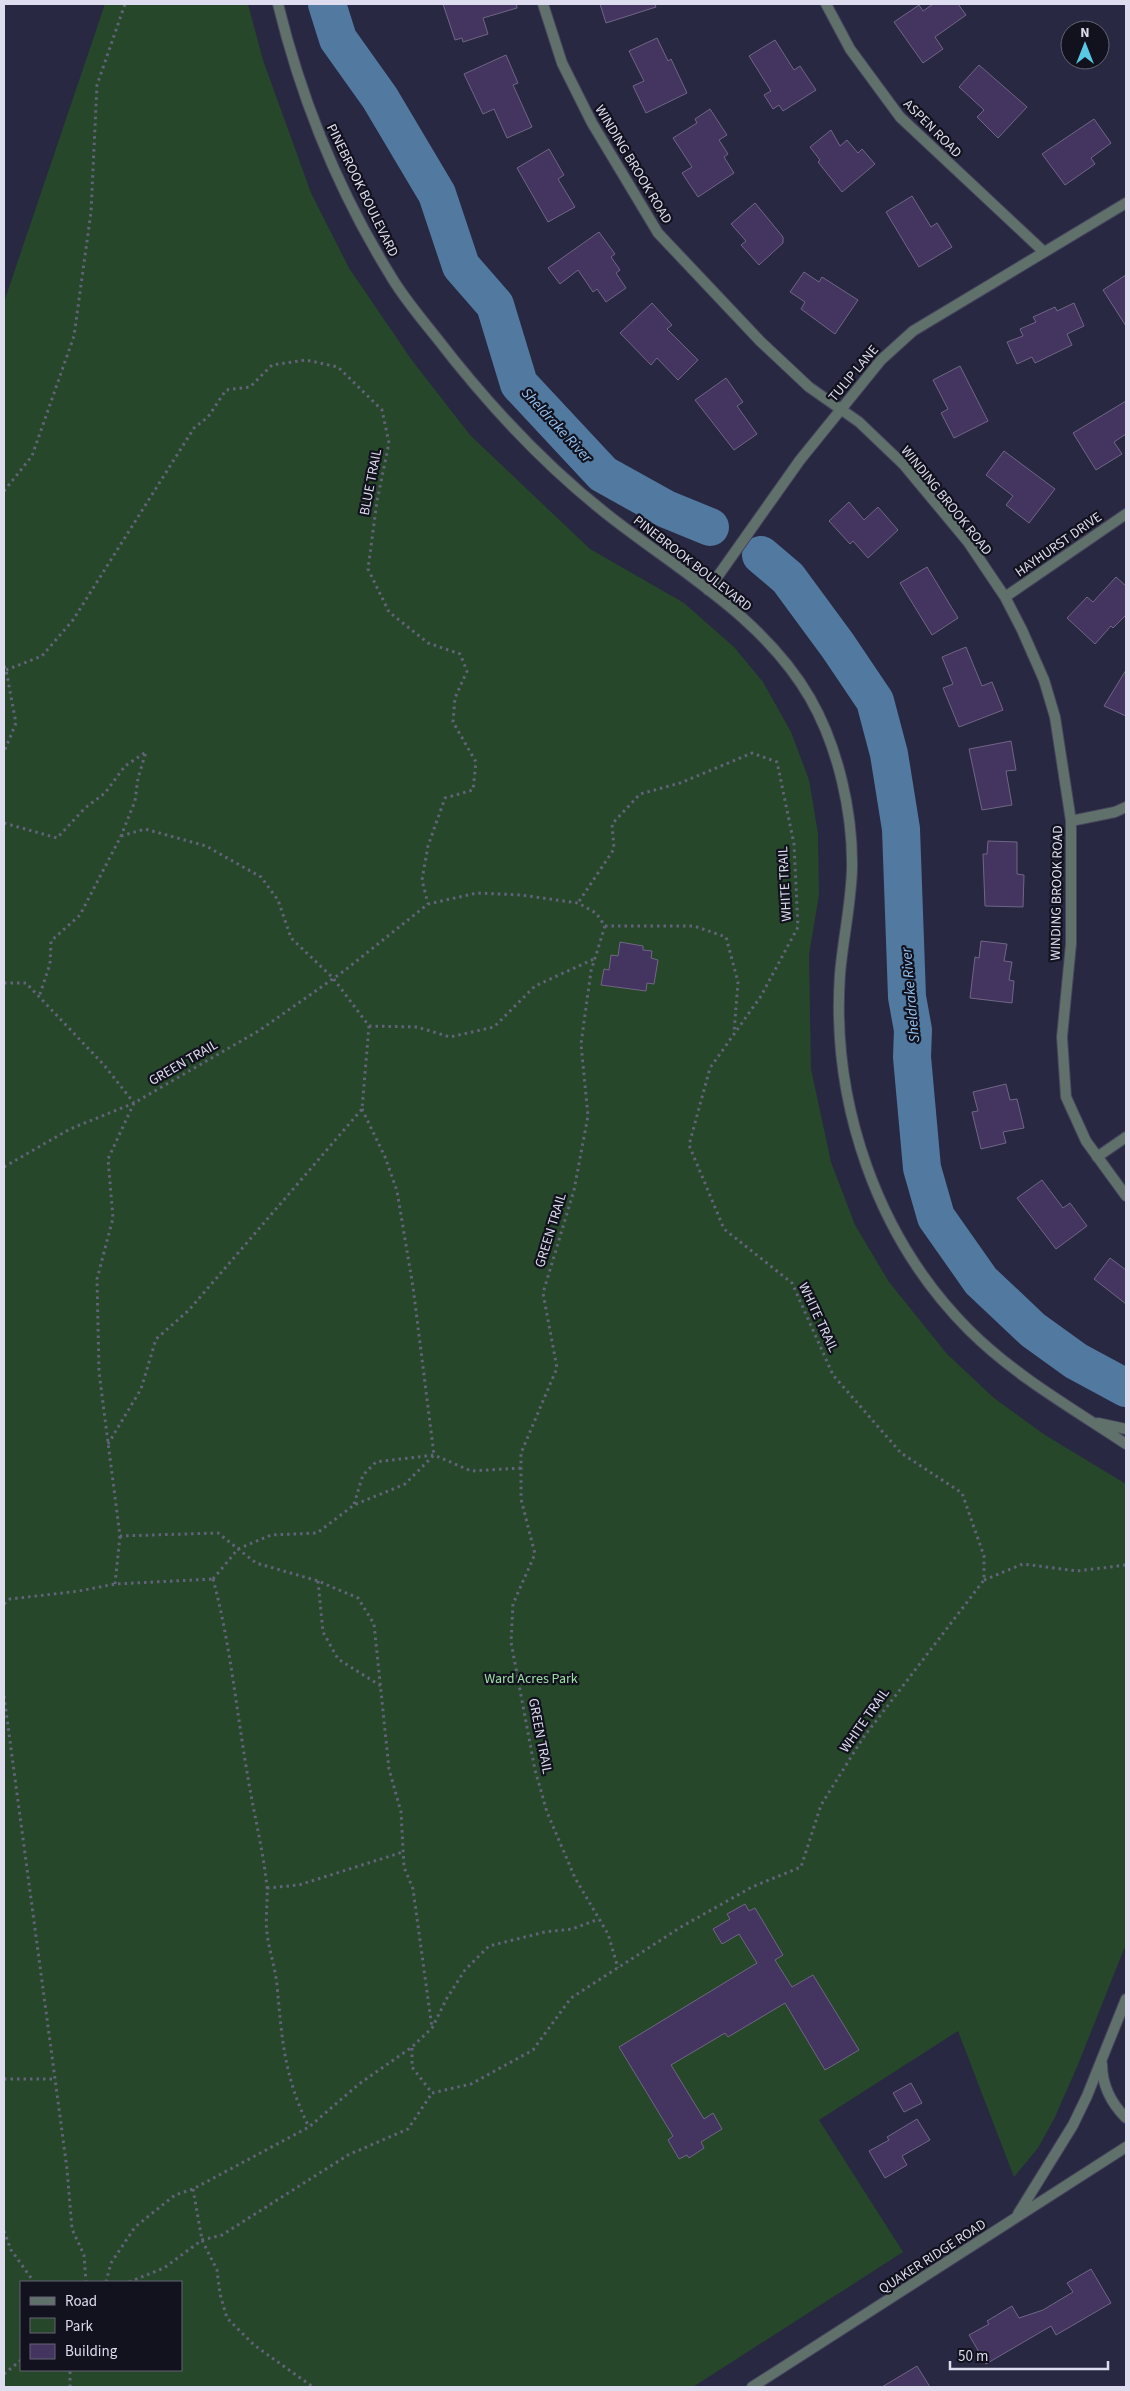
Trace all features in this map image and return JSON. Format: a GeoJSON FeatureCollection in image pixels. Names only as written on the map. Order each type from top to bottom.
{"type":"FeatureCollection","features":[{"type":"Feature","properties":{"kind":"street","name":"PINEBROOK BOULEVARD"},"geometry":{"type":"LineString","coordinates":[[278,4],[300,81],[319,134],[361,224],[390,276],[457,364],[515,430],[606,513],[738,612],[764,640],[808,695],[830,743],[838,770],[850,834],[852,868],[840,970],[839,1024],[842,1063],[855,1129],[872,1183],[885,1212],[928,1281],[971,1332],[1023,1377],[1126,1444]]}},
{"type":"Feature","properties":{"kind":"street","name":"WINDING BROOK ROAD"},"geometry":{"type":"LineString","coordinates":[[543,4],[562,62],[592,122],[658,234],[760,341],[809,387],[860,422],[904,465],[968,542],[1005,597],[1022,630],[1044,680],[1055,717],[1071,821],[1071,944],[1062,1036],[1066,1096],[1086,1141],[1126,1196]]}},
{"type":"Feature","properties":{"kind":"street","name":"ASPEN ROAD"},"geometry":{"type":"LineString","coordinates":[[826,4],[850,49],[900,117],[1044,252]]}},
{"type":"Feature","properties":{"kind":"street","name":"TULIP LANE"},"geometry":{"type":"LineString","coordinates":[[708,590],[800,460],[881,360],[913,331],[1126,203]]}},
{"type":"Feature","properties":{"kind":"street","name":"HAYHURST DRIVE"},"geometry":{"type":"LineString","coordinates":[[1005,597],[1126,514]]}},
{"type":"Feature","properties":{"kind":"street"},"geometry":{"type":"LineString","coordinates":[[1071,821],[1116,812],[1126,807]]}},
{"type":"Feature","properties":{"kind":"street"},"geometry":{"type":"LineString","coordinates":[[1097,1157],[1126,1137]]}},
{"type":"Feature","properties":{"kind":"street"},"geometry":{"type":"LineString","coordinates":[[1092,1421],[1126,1429]]}},
{"type":"Feature","properties":{"kind":"street"},"geometry":{"type":"LineString","coordinates":[[1016,2217],[1073,2124],[1126,1999]]}},
{"type":"Feature","properties":{"kind":"street"},"geometry":{"type":"LineString","coordinates":[[1101,2060],[1102,2076],[1107,2090],[1114,2104],[1126,2118]]}},
{"type":"Feature","properties":{"kind":"street","name":"QUAKER RIDGE ROAD"},"geometry":{"type":"LineString","coordinates":[[752,2387],[1126,2148]]}},
{"type":"Feature","properties":{"kind":"path"},"geometry":{"type":"LineString","coordinates":[[4,491],[32,456],[74,336],[92,212],[97,84],[125,4]]}},
{"type":"Feature","properties":{"kind":"path","name":"BLUE TRAIL"},"geometry":{"type":"LineString","coordinates":[[5,668],[42,656],[73,620],[194,428],[208,417],[226,390],[250,387],[272,365],[306,360],[338,367],[382,410],[389,444],[376,501],[368,569],[389,612],[428,643],[460,654],[467,671],[455,698],[453,722],[476,762],[473,790],[444,798],[428,846],[422,880],[428,904]]}},
{"type":"Feature","properties":{"kind":"path"},"geometry":{"type":"LineString","coordinates":[[4,752],[16,723],[5,668]]}},
{"type":"Feature","properties":{"kind":"path"},"geometry":{"type":"LineString","coordinates":[[4,823],[57,838],[85,808],[105,793],[125,766],[146,752],[138,778],[135,801],[121,836],[80,916],[51,941],[50,964],[39,997]]}},
{"type":"Feature","properties":{"kind":"path","name":"WHITE TRAIL"},"geometry":{"type":"LineString","coordinates":[[578,903],[614,849],[612,824],[640,794],[680,783],[752,753],[777,762],[794,844],[798,927],[761,996],[710,1068],[689,1145],[724,1229],[792,1283],[833,1375],[902,1453],[962,1494],[984,1556],[984,1580],[863,1738],[821,1805],[801,1867],[752,1887],[682,1928],[618,1969]]}},
{"type":"Feature","properties":{"kind":"path"},"geometry":{"type":"LineString","coordinates":[[121,836],[145,829],[206,846],[261,878],[278,900],[291,938],[333,978],[369,1026],[362,1109],[385,1157],[398,1191],[414,1297],[434,1456]]}},
{"type":"Feature","properties":{"kind":"path","name":"GREEN TRAIL"},"geometry":{"type":"LineString","coordinates":[[4,1167],[70,1129],[134,1104],[260,1030],[333,978],[428,904],[477,893],[521,894],[578,903],[596,913],[605,926],[591,971],[581,1044],[588,1116],[574,1190],[543,1293],[557,1368],[521,1453],[521,1499],[536,1554],[513,1604],[511,1642],[536,1770],[547,1812],[575,1878],[608,1934],[618,1969]]}},
{"type":"Feature","properties":{"kind":"path"},"geometry":{"type":"LineString","coordinates":[[605,926],[694,926],[726,937],[738,982],[734,1034]]}},
{"type":"Feature","properties":{"kind":"path"},"geometry":{"type":"LineString","coordinates":[[369,1026],[417,1027],[450,1037],[494,1027],[535,986],[594,959]]}},
{"type":"Feature","properties":{"kind":"path"},"geometry":{"type":"LineString","coordinates":[[4,984],[26,984],[104,1066],[134,1104],[108,1159],[113,1218],[97,1279],[99,1372],[120,1536],[115,1584]]}},
{"type":"Feature","properties":{"kind":"path"},"geometry":{"type":"LineString","coordinates":[[108,1445],[141,1389],[156,1339],[189,1310],[362,1109]]}},
{"type":"Feature","properties":{"kind":"path"},"geometry":{"type":"LineString","coordinates":[[4,1604],[10,1598],[79,1591],[115,1584],[213,1579],[238,1549],[271,1535],[316,1533],[354,1505],[405,1484],[434,1456]]}},
{"type":"Feature","properties":{"kind":"path"},"geometry":{"type":"LineString","coordinates":[[354,1505],[363,1475],[376,1462],[434,1456],[471,1471],[521,1468]]}},
{"type":"Feature","properties":{"kind":"path"},"geometry":{"type":"LineString","coordinates":[[120,1536],[218,1533],[256,1563],[318,1581],[358,1598],[374,1624],[389,1769],[401,1812],[404,1867],[413,1890],[432,2028]]}},
{"type":"Feature","properties":{"kind":"path"},"geometry":{"type":"LineString","coordinates":[[984,1580],[1023,1564],[1077,1571],[1126,1565]]}},
{"type":"Feature","properties":{"kind":"path"},"geometry":{"type":"LineString","coordinates":[[213,1579],[231,1662],[247,1772],[267,1888],[267,1932],[277,1983],[284,2051],[296,2102],[309,2127]]}},
{"type":"Feature","properties":{"kind":"path"},"geometry":{"type":"LineString","coordinates":[[318,1581],[323,1632],[338,1659],[381,1686]]}},
{"type":"Feature","properties":{"kind":"path"},"geometry":{"type":"LineString","coordinates":[[4,1696],[72,2228],[84,2255],[86,2281]]}},
{"type":"Feature","properties":{"kind":"path"},"geometry":{"type":"LineString","coordinates":[[267,1888],[299,1885],[403,1852]]}},
{"type":"Feature","properties":{"kind":"path"},"geometry":{"type":"LineString","coordinates":[[106,2281],[111,2263],[135,2227],[174,2195],[193,2189],[309,2127],[359,2084],[412,2048],[432,2028],[447,1998],[465,1970],[490,1946],[545,1932],[572,1929],[599,1920]]}},
{"type":"Feature","properties":{"kind":"path"},"geometry":{"type":"LineString","coordinates":[[132,2281],[164,2268],[202,2240],[222,2236],[348,2155],[408,2130],[432,2093],[472,2084],[533,2050],[571,1998],[618,1969]]}},
{"type":"Feature","properties":{"kind":"path"},"geometry":{"type":"LineString","coordinates":[[412,2048],[412,2067],[432,2093]]}},
{"type":"Feature","properties":{"kind":"path"},"geometry":{"type":"LineString","coordinates":[[4,2079],[54,2079]]}},
{"type":"Feature","properties":{"kind":"path"},"geometry":{"type":"LineString","coordinates":[[193,2189],[202,2240],[217,2270],[220,2294],[227,2318],[254,2345],[310,2387]]}},
{"type":"Feature","properties":{"kind":"path"},"geometry":{"type":"LineString","coordinates":[[4,2230],[10,2250],[33,2281]]}},
{"type":"Feature","properties":{"kind":"path"},"geometry":{"type":"LineString","coordinates":[[4,2374],[20,2361]]}},
{"type":"Feature","properties":{"kind":"path"},"geometry":{"type":"LineString","coordinates":[[70,2371],[70,2387]]}},
{"type":"Feature","properties":{"kind":"green space","name":"Ward Acres Park"},"geometry":{"type":"Polygon","coordinates":[[[105,4],[248,4],[263,60],[311,193],[349,268],[411,359],[470,435],[590,549],[684,603],[734,647],[763,682],[791,732],[809,780],[818,834],[819,895],[809,955],[811,1069],[831,1162],[855,1225],[889,1282],[947,1354],[994,1398],[1045,1435],[1126,1484],[1126,1944],[1054,2119],[1038,2148],[1014,2177],[958,2031],[819,2120],[903,2252],[693,2387],[4,2387],[4,302],[105,4]]]}},
{"type":"Feature","properties":{"kind":"building"},"geometry":{"type":"Polygon","coordinates":[[[443,4],[516,4],[517,8],[483,18],[488,34],[463,42],[462,38],[455,40],[443,4]]]}},
{"type":"Feature","properties":{"kind":"building"},"geometry":{"type":"Polygon","coordinates":[[[600,4],[655,4],[656,7],[606,23],[600,4]]]}},
{"type":"Feature","properties":{"kind":"building"},"geometry":{"type":"Polygon","coordinates":[[[933,4],[958,4],[966,15],[935,37],[943,49],[923,63],[894,22],[919,5],[923,11],[933,4]]]}},
{"type":"Feature","properties":{"kind":"building"},"geometry":{"type":"Polygon","coordinates":[[[657,38],[668,61],[671,59],[687,93],[646,113],[633,86],[644,81],[629,51],[657,38]]]}},
{"type":"Feature","properties":{"kind":"building"},"geometry":{"type":"Polygon","coordinates":[[[775,40],[794,70],[800,66],[816,90],[783,111],[779,105],[773,109],[764,95],[771,91],[749,56],[775,40]]]}},
{"type":"Feature","properties":{"kind":"building"},"geometry":{"type":"Polygon","coordinates":[[[506,55],[518,83],[513,85],[532,127],[507,138],[494,109],[483,114],[464,74],[506,55]]]}},
{"type":"Feature","properties":{"kind":"building"},"geometry":{"type":"Polygon","coordinates":[[[979,65],[1027,107],[998,138],[977,117],[984,110],[959,87],[979,65]]]}},
{"type":"Feature","properties":{"kind":"building"},"geometry":{"type":"Polygon","coordinates":[[[710,109],[727,135],[719,140],[728,154],[724,157],[734,173],[698,197],[682,173],[692,167],[673,138],[697,123],[695,119],[710,109]]]}},
{"type":"Feature","properties":{"kind":"building"},"geometry":{"type":"Polygon","coordinates":[[[1094,119],[1111,143],[1091,158],[1095,164],[1065,185],[1042,154],[1094,119]]]}},
{"type":"Feature","properties":{"kind":"building"},"geometry":{"type":"Polygon","coordinates":[[[831,130],[840,146],[847,140],[858,153],[862,149],[875,164],[842,192],[818,162],[820,160],[810,147],[831,130]]]}},
{"type":"Feature","properties":{"kind":"building"},"geometry":{"type":"Polygon","coordinates":[[[549,149],[564,175],[558,179],[575,207],[548,222],[517,168],[549,149]]]}},
{"type":"Feature","properties":{"kind":"building"},"geometry":{"type":"Polygon","coordinates":[[[912,196],[931,227],[937,223],[952,247],[919,267],[886,212],[912,196]]]}},
{"type":"Feature","properties":{"kind":"building"},"geometry":{"type":"Polygon","coordinates":[[[755,203],[783,237],[783,243],[759,265],[741,245],[746,241],[731,224],[755,203]]]}},
{"type":"Feature","properties":{"kind":"building"},"geometry":{"type":"Polygon","coordinates":[[[599,232],[615,254],[611,257],[620,270],[616,273],[626,288],[606,302],[597,289],[593,292],[578,270],[560,284],[548,268],[599,232]]]}},
{"type":"Feature","properties":{"kind":"building"},"geometry":{"type":"Polygon","coordinates":[[[804,272],[819,282],[822,277],[858,300],[835,334],[801,309],[805,302],[790,292],[804,272]]]}},
{"type":"Feature","properties":{"kind":"building"},"geometry":{"type":"Polygon","coordinates":[[[1126,275],[1126,326],[1103,290],[1126,275]]]}},
{"type":"Feature","properties":{"kind":"building"},"geometry":{"type":"Polygon","coordinates":[[[652,303],[672,325],[667,329],[698,360],[678,380],[657,358],[651,365],[620,333],[652,303]]]}},
{"type":"Feature","properties":{"kind":"building"},"geometry":{"type":"Polygon","coordinates":[[[1074,303],[1084,326],[1067,334],[1072,345],[1035,363],[1032,357],[1017,364],[1007,342],[1023,336],[1020,329],[1036,322],[1033,317],[1055,307],[1057,311],[1074,303]]]}},
{"type":"Feature","properties":{"kind":"building"},"geometry":{"type":"Polygon","coordinates":[[[960,366],[988,421],[954,438],[941,413],[948,409],[933,380],[960,366]]]}},
{"type":"Feature","properties":{"kind":"building"},"geometry":{"type":"Polygon","coordinates":[[[726,378],[743,402],[737,406],[757,434],[734,450],[695,400],[726,378]]]}},
{"type":"Feature","properties":{"kind":"building"},"geometry":{"type":"Polygon","coordinates":[[[1126,401],[1126,434],[1114,442],[1122,454],[1096,470],[1073,433],[1126,401]]]}},
{"type":"Feature","properties":{"kind":"building"},"geometry":{"type":"Polygon","coordinates":[[[1004,451],[1055,489],[1029,523],[1006,505],[1013,496],[986,475],[1004,451]]]}},
{"type":"Feature","properties":{"kind":"building"},"geometry":{"type":"Polygon","coordinates":[[[849,502],[864,520],[878,507],[898,530],[868,558],[853,541],[850,544],[829,521],[849,502]]]}},
{"type":"Feature","properties":{"kind":"building"},"geometry":{"type":"Polygon","coordinates":[[[927,567],[958,618],[932,635],[900,583],[927,567]]]}},
{"type":"Feature","properties":{"kind":"building"},"geometry":{"type":"Polygon","coordinates":[[[1116,577],[1126,586],[1126,615],[1113,628],[1111,626],[1095,644],[1067,618],[1087,597],[1093,602],[1116,577]]]}},
{"type":"Feature","properties":{"kind":"building"},"geometry":{"type":"Polygon","coordinates":[[[966,647],[982,686],[992,682],[1003,710],[959,727],[943,688],[953,684],[942,657],[966,647]]]}},
{"type":"Feature","properties":{"kind":"building"},"geometry":{"type":"Polygon","coordinates":[[[1126,670],[1126,716],[1104,706],[1126,670]]]}},
{"type":"Feature","properties":{"kind":"building"},"geometry":{"type":"Polygon","coordinates":[[[1011,741],[1016,770],[1006,771],[1012,805],[982,810],[969,749],[1011,741]]]}},
{"type":"Feature","properties":{"kind":"building"},"geometry":{"type":"Polygon","coordinates":[[[988,841],[1017,842],[1017,874],[1024,875],[1023,907],[985,906],[983,854],[987,854],[988,841]]]}},
{"type":"Feature","properties":{"kind":"building"},"geometry":{"type":"Polygon","coordinates":[[[981,941],[1007,944],[1004,961],[1012,962],[1009,980],[1014,981],[1012,1003],[970,998],[975,957],[979,958],[981,941]]]}},
{"type":"Feature","properties":{"kind":"building"},"geometry":{"type":"Polygon","coordinates":[[[620,942],[643,946],[643,950],[652,951],[651,958],[658,960],[654,984],[647,983],[646,991],[601,985],[604,969],[609,970],[611,955],[618,956],[620,942]]]}},
{"type":"Feature","properties":{"kind":"building"},"geometry":{"type":"Polygon","coordinates":[[[1006,1084],[1010,1100],[1017,1099],[1024,1128],[1003,1132],[1006,1143],[981,1149],[972,1112],[978,1111],[973,1092],[1006,1084]]]}},
{"type":"Feature","properties":{"kind":"building"},"geometry":{"type":"Polygon","coordinates":[[[1042,1180],[1063,1208],[1070,1203],[1087,1226],[1056,1249],[1017,1198],[1042,1180]]]}},
{"type":"Feature","properties":{"kind":"building"},"geometry":{"type":"Polygon","coordinates":[[[1110,1258],[1126,1270],[1126,1304],[1094,1279],[1110,1258]]]}},
{"type":"Feature","properties":{"kind":"building"},"geometry":{"type":"Polygon","coordinates":[[[745,1904],[749,1911],[755,1908],[783,1955],[775,1960],[792,1987],[813,1975],[859,2050],[825,2070],[785,2003],[728,2037],[725,2033],[671,2065],[704,2119],[713,2113],[722,2129],[701,2142],[704,2148],[689,2158],[687,2155],[679,2159],[668,2140],[673,2136],[619,2047],[757,1963],[739,1934],[722,1944],[713,1929],[730,1919],[727,1914],[745,1904]]]}},
{"type":"Feature","properties":{"kind":"building"},"geometry":{"type":"Polygon","coordinates":[[[911,2083],[922,2103],[904,2112],[893,2093],[911,2083]]]}},
{"type":"Feature","properties":{"kind":"building"},"geometry":{"type":"Polygon","coordinates":[[[917,2119],[930,2140],[902,2156],[907,2165],[885,2178],[869,2151],[889,2140],[887,2137],[917,2119]]]}},
{"type":"Feature","properties":{"kind":"building"},"geometry":{"type":"Polygon","coordinates":[[[1091,2269],[1111,2303],[1056,2335],[1051,2326],[986,2364],[969,2335],[989,2324],[987,2321],[1012,2306],[1019,2318],[1043,2310],[1073,2292],[1067,2283],[1091,2269]]]}},
{"type":"Feature","properties":{"kind":"building"},"geometry":{"type":"Polygon","coordinates":[[[917,2366],[930,2387],[882,2387],[917,2366]]]}},
{"type":"Feature","properties":{"kind":"waterway","name":"Sheldrake River"},"geometry":{"type":"LineString","coordinates":[[327,4],[338,39],[380,98],[437,194],[461,266],[495,305],[519,384],[603,474],[666,509],[710,527]]}},
{"type":"Feature","properties":{"kind":"waterway","name":"Sheldrake River"},"geometry":{"type":"LineString","coordinates":[[761,555],[788,578],[838,646],[875,701],[889,754],[901,829],[907,997],[913,1030],[912,1057],[922,1168],[936,1217],[981,1281],[1033,1330],[1076,1361],[1126,1388]]}}]}
